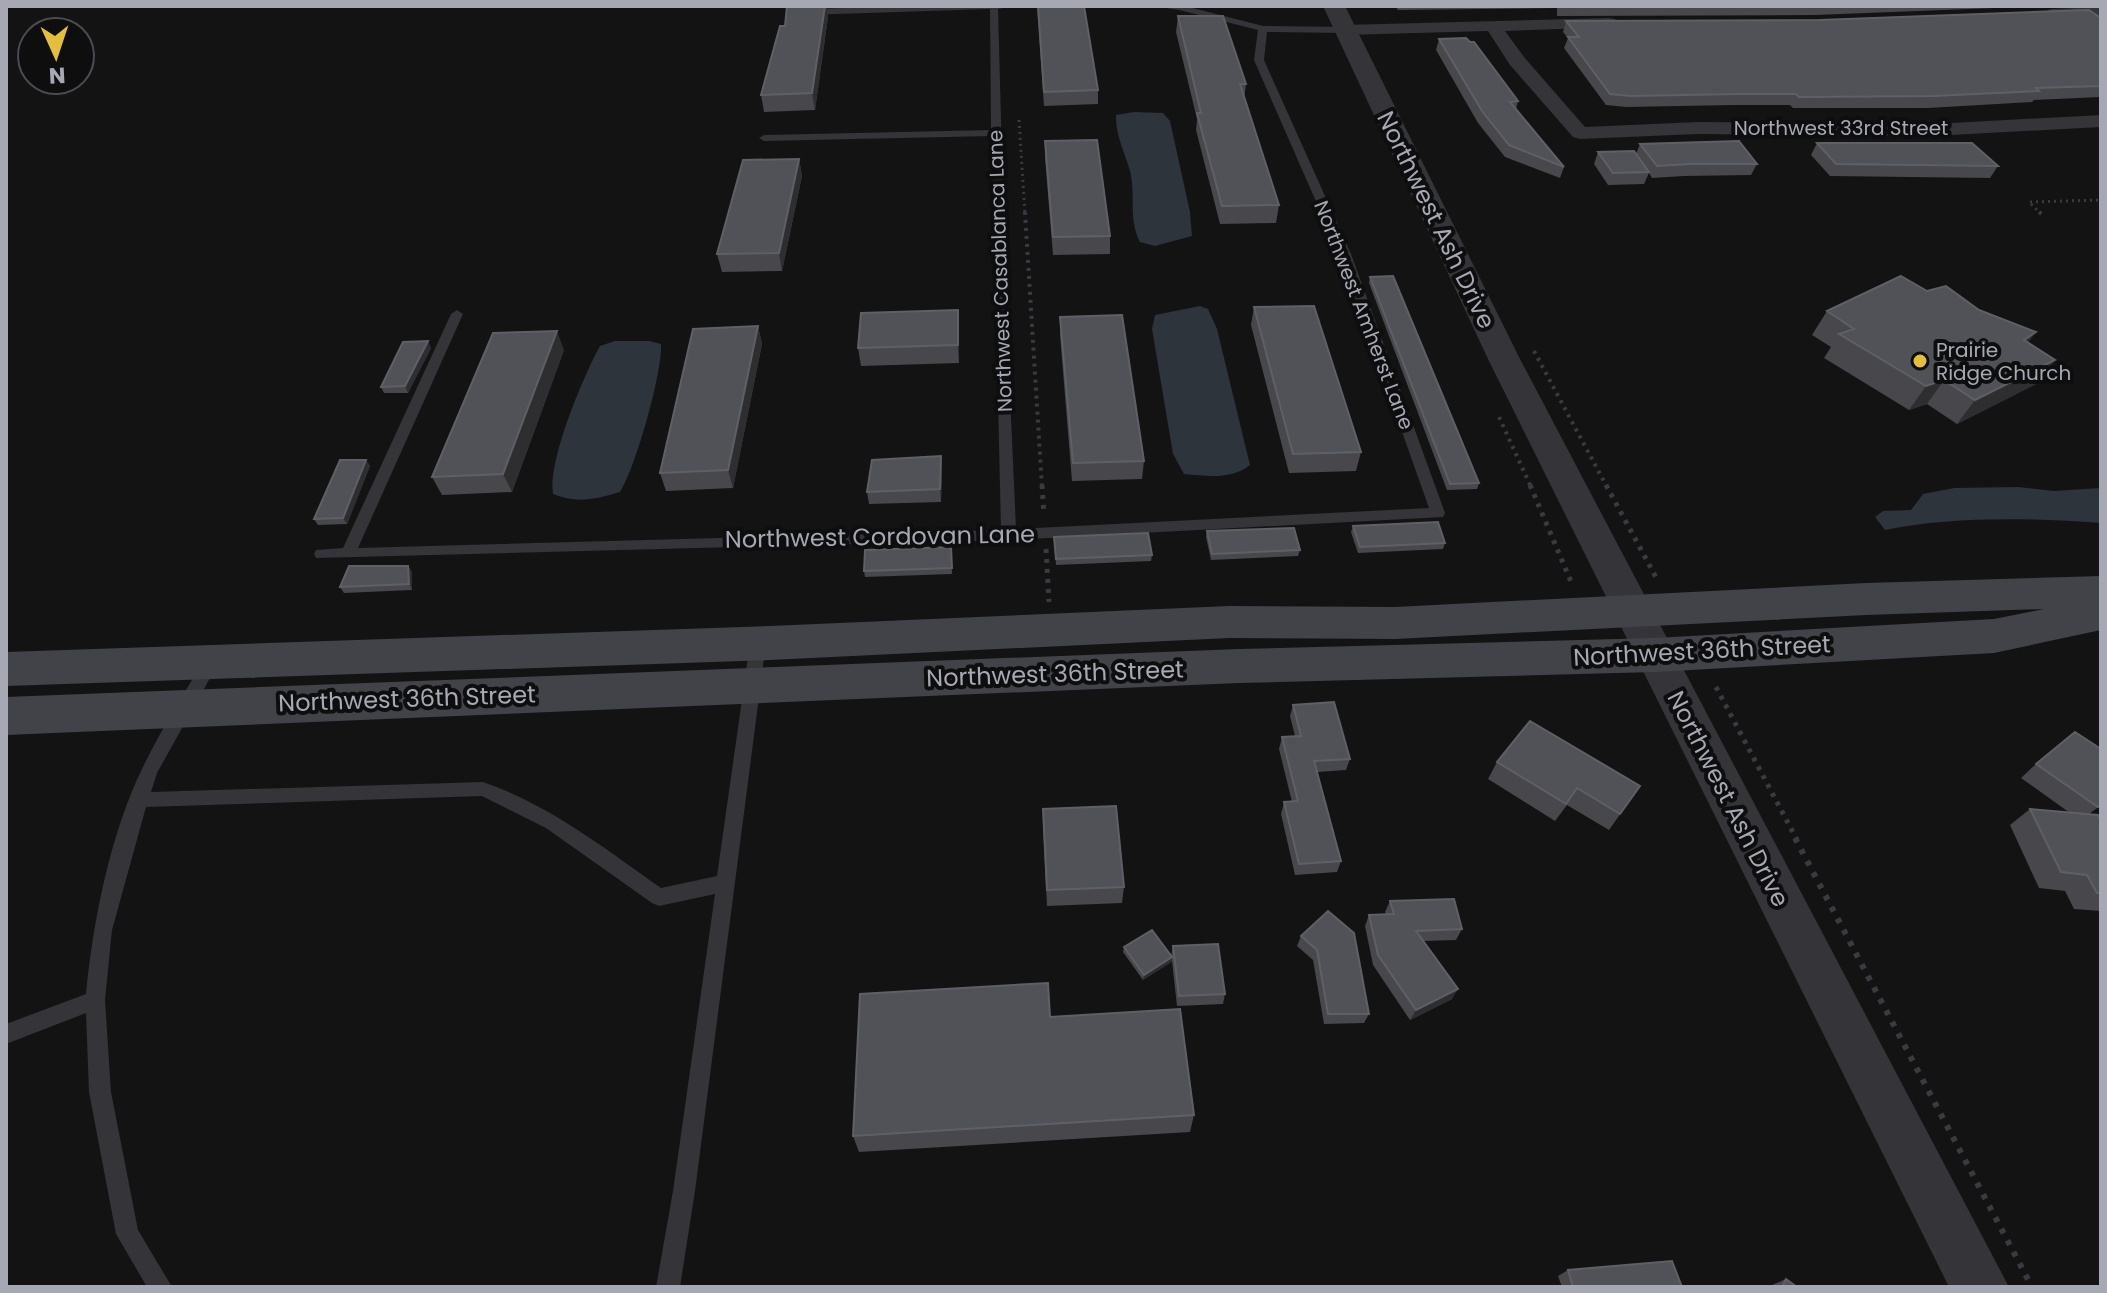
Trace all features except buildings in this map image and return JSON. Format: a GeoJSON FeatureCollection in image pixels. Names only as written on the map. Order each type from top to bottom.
{"type":"FeatureCollection","features":[{"type":"Feature","properties":{"kind":"main road","name":"Northwest 36th Street"},"geometry":{"type":"LineString","coordinates":[[6,716],[185,708],[755,664],[1229,622],[1395,623],[1866,599],[2101,592]]}},
{"type":"Feature","properties":{"kind":"main road","name":"Northwest 36th Street"},"geometry":{"type":"LineString","coordinates":[[6,669],[211,662],[1239,666],[1655,655],[1994,636],[2101,614]]}},
{"type":"Feature","properties":{"kind":"street"},"geometry":{"type":"LineString","coordinates":[[2039,14],[2101,12]]}},
{"type":"Feature","properties":{"kind":"street"},"geometry":{"type":"LineString","coordinates":[[1339,18],[1493,26],[1632,23]]}},
{"type":"Feature","properties":{"kind":"street","name":"Northwest Ash Drive"},"geometry":{"type":"LineString","coordinates":[[1339,18],[1504,359],[1980,1287]]}},
{"type":"Feature","properties":{"kind":"street","name":"Northwest 33rd Street"},"geometry":{"type":"LineString","coordinates":[[1493,26],[1517,61],[1580,133],[1698,128],[1932,130],[2101,121]]}},
{"type":"Feature","properties":{"kind":"lane"},"geometry":{"type":"LineString","coordinates":[[795,12],[1009,6]]}},
{"type":"Feature","properties":{"kind":"lane"},"geometry":{"type":"LineString","coordinates":[[1157,6],[1179,7],[1263,29],[1339,18]]}},
{"type":"Feature","properties":{"kind":"lane","name":"Northwest Casablanca Lane"},"geometry":{"type":"LineString","coordinates":[[994,7],[1009,535]]}},
{"type":"Feature","properties":{"kind":"lane","name":"Northwest Amherst Lane"},"geometry":{"type":"LineString","coordinates":[[1263,29],[1259,60],[1345,254],[1438,513]]}},
{"type":"Feature","properties":{"kind":"lane"},"geometry":{"type":"LineString","coordinates":[[764,138],[996,133]]}},
{"type":"Feature","properties":{"kind":"lane"},"geometry":{"type":"LineString","coordinates":[[348,553],[457,314]]}},
{"type":"Feature","properties":{"kind":"lane","name":"Northwest Cordovan Lane"},"geometry":{"type":"LineString","coordinates":[[321,554],[1009,535],[1438,513]]}},
{"type":"Feature","properties":{"kind":"lane"},"geometry":{"type":"LineString","coordinates":[[160,1287],[127,1234],[100,1092],[95,1000],[102,930],[139,800],[149,772],[211,662]]}},
{"type":"Feature","properties":{"kind":"lane"},"geometry":{"type":"LineString","coordinates":[[668,1287],[755,664]]}},
{"type":"Feature","properties":{"kind":"lane"},"geometry":{"type":"LineString","coordinates":[[139,800],[483,789],[510,798],[553,823],[659,897],[726,883]]}},
{"type":"Feature","properties":{"kind":"lane"},"geometry":{"type":"LineString","coordinates":[[6,1034],[95,1000]]}},
{"type":"Feature","properties":{"kind":"path"},"geometry":{"type":"LineString","coordinates":[[1019,120],[1049,603]]}},
{"type":"Feature","properties":{"kind":"path"},"geometry":{"type":"LineString","coordinates":[[2044,216],[2029,202],[2101,200]]}},
{"type":"Feature","properties":{"kind":"path"},"geometry":{"type":"LineString","coordinates":[[1533,349],[1675,610]]}},
{"type":"Feature","properties":{"kind":"path"},"geometry":{"type":"LineString","coordinates":[[1716,687],[2032,1287]]}},
{"type":"Feature","properties":{"kind":"shaded area"},"geometry":{"type":"Polygon","coordinates":[[[1163,113],[1170,121],[1190,212],[1192,236],[1155,246],[1140,242],[1134,225],[1130,171],[1116,122],[1116,115],[1163,113]]]}},
{"type":"Feature","properties":{"kind":"shaded area"},"geometry":{"type":"Polygon","coordinates":[[[1200,306],[1208,309],[1217,329],[1250,465],[1227,475],[1184,474],[1173,454],[1152,329],[1155,315],[1200,306]]]}},
{"type":"Feature","properties":{"kind":"shaded area"},"geometry":{"type":"Polygon","coordinates":[[[615,341],[661,344],[653,397],[626,480],[620,492],[595,498],[578,500],[553,494],[556,461],[576,397],[600,346],[615,341]]]}},
{"type":"Feature","properties":{"kind":"shaded area"},"geometry":{"type":"Polygon","coordinates":[[[2018,487],[2054,491],[2101,488],[2101,523],[1992,519],[1938,522],[1885,530],[1875,517],[1883,511],[1911,510],[1923,494],[1954,488],[2018,487]]]}},
{"type":"Feature","properties":{"kind":"place","name":"Prairie Ridge Church"},"geometry":{"type":"Point","coordinates":[1920,361]}}]}
